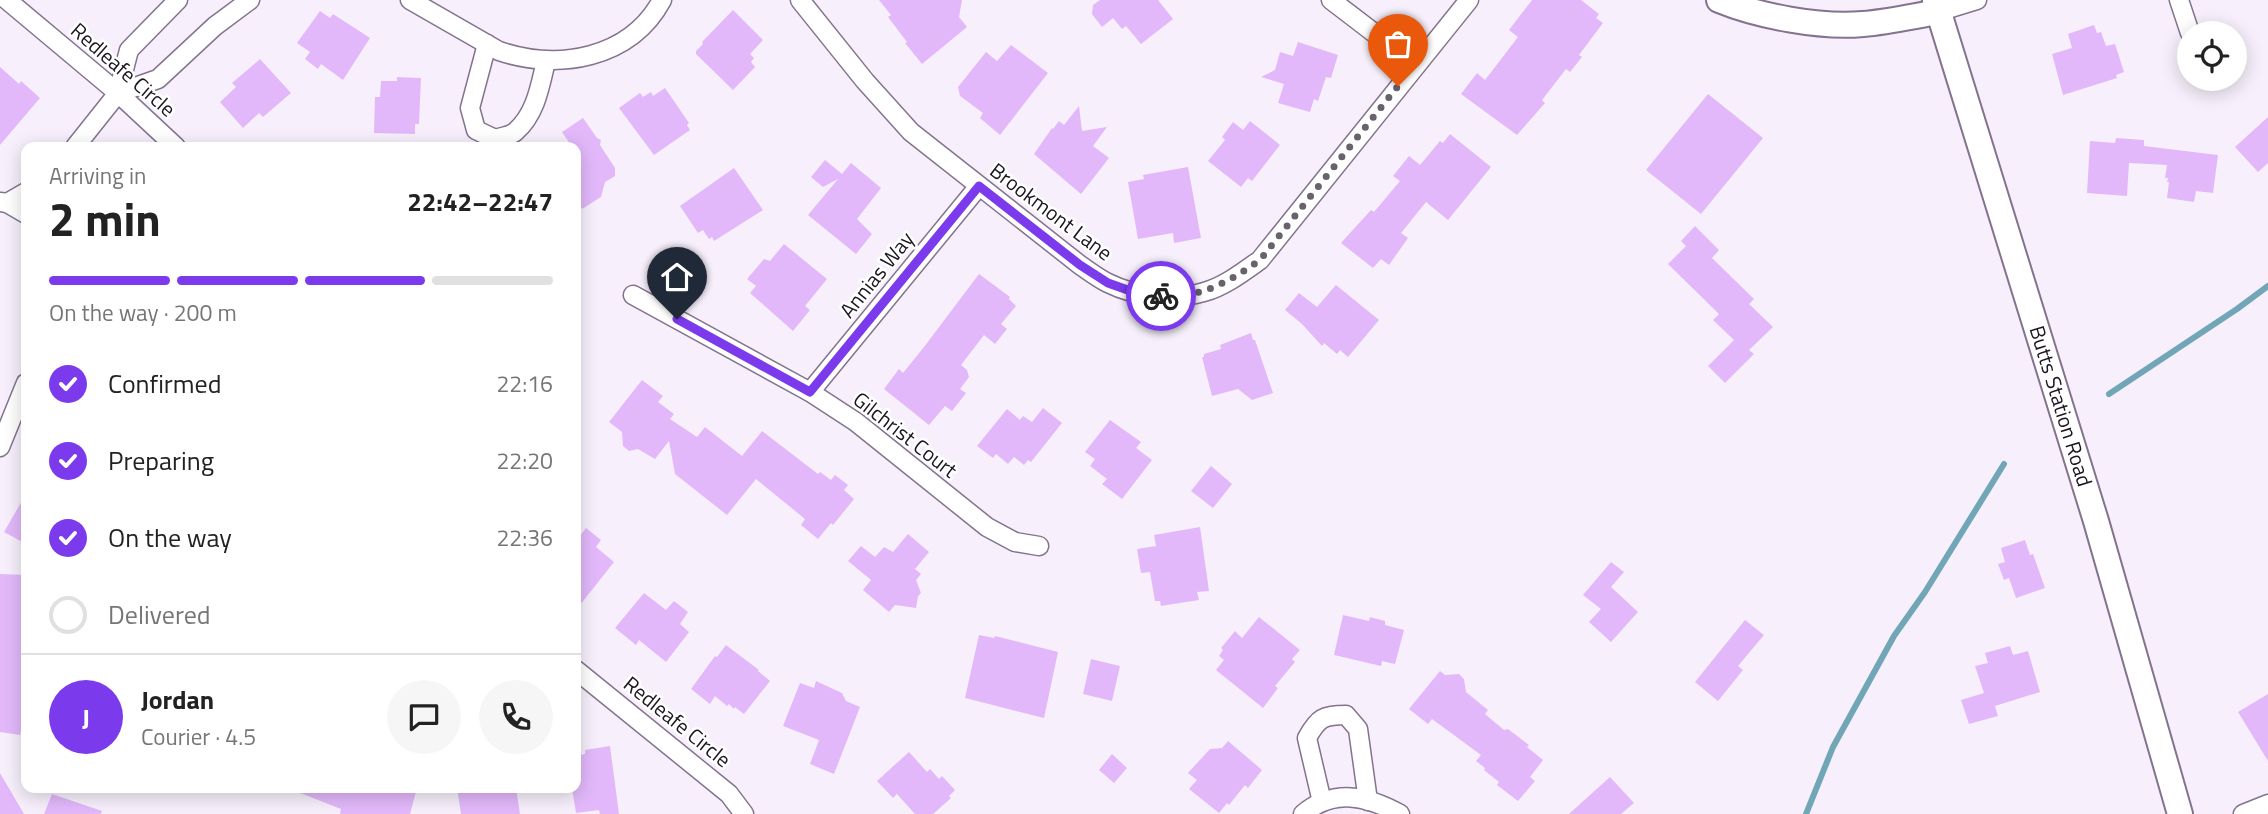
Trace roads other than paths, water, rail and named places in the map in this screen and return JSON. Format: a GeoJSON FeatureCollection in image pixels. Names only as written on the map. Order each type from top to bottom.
{"type":"FeatureCollection","features":[{"type":"Feature","properties":{"kind":"main road"},"geometry":{"type":"LineString","coordinates":[[1719,0],[1768,15],[1862,24],[1937,6]]}},
{"type":"Feature","properties":{"kind":"main road","name":"Butts Station Road"},"geometry":{"type":"LineString","coordinates":[[1937,6],[2092,508],[2180,814]]}},
{"type":"Feature","properties":{"kind":"street","name":"Redleafe Circle"},"geometry":{"type":"LineString","coordinates":[[7,0],[118,93],[171,142]]}},
{"type":"Feature","properties":{"kind":"street"},"geometry":{"type":"LineString","coordinates":[[79,142],[118,93],[130,50],[178,0]]}},
{"type":"Feature","properties":{"kind":"street"},"geometry":{"type":"LineString","coordinates":[[118,93],[158,79],[215,26],[250,0]]}},
{"type":"Feature","properties":{"kind":"street"},"geometry":{"type":"LineString","coordinates":[[410,0],[487,44],[514,56],[546,61],[578,60],[608,50],[635,32],[662,0]]}},
{"type":"Feature","properties":{"kind":"street","name":"Brookmont Lane"},"geometry":{"type":"LineString","coordinates":[[800,0],[865,81],[911,132],[1080,265],[1108,283],[1139,294],[1171,297],[1204,292],[1234,278],[1260,260],[1469,0]]}},
{"type":"Feature","properties":{"kind":"street"},"geometry":{"type":"LineString","coordinates":[[1331,0],[1416,65]]}},
{"type":"Feature","properties":{"kind":"street"},"geometry":{"type":"LineString","coordinates":[[1937,6],[1977,0]]}},
{"type":"Feature","properties":{"kind":"street"},"geometry":{"type":"LineString","coordinates":[[2179,0],[2186,21]]}},
{"type":"Feature","properties":{"kind":"street"},"geometry":{"type":"LineString","coordinates":[[487,44],[470,108],[476,130],[495,139],[514,134],[530,114],[546,61]]}},
{"type":"Feature","properties":{"kind":"street","name":"Annias Way"},"geometry":{"type":"LineString","coordinates":[[810,392],[979,186]]}},
{"type":"Feature","properties":{"kind":"street"},"geometry":{"type":"LineString","coordinates":[[3,202],[21,194]]}},
{"type":"Feature","properties":{"kind":"street"},"geometry":{"type":"LineString","coordinates":[[3,202],[21,211]]}},
{"type":"Feature","properties":{"kind":"street","name":"Gilchrist Court"},"geometry":{"type":"LineString","coordinates":[[633,295],[810,392],[856,422],[987,527],[1016,542],[1039,546]]}},
{"type":"Feature","properties":{"kind":"street"},"geometry":{"type":"LineString","coordinates":[[0,447],[21,395]]}},
{"type":"Feature","properties":{"kind":"street","name":"Redleafe Circle"},"geometry":{"type":"LineString","coordinates":[[581,674],[729,794],[744,814]]}},
{"type":"Feature","properties":{"kind":"street"},"geometry":{"type":"LineString","coordinates":[[1322,802],[1307,738],[1315,723],[1328,715],[1346,715],[1359,729],[1368,801]]}},
{"type":"Feature","properties":{"kind":"street"},"geometry":{"type":"LineString","coordinates":[[1303,814],[1315,804],[1345,796],[1380,803],[1400,814]]}},
{"type":"Feature","properties":{"kind":"street"},"geometry":{"type":"LineString","coordinates":[[2243,814],[2268,804]]}},
{"type":"Feature","properties":{"kind":"waterway"},"geometry":{"type":"LineString","coordinates":[[2109,394],[2268,286]]}},
{"type":"Feature","properties":{"kind":"waterway"},"geometry":{"type":"LineString","coordinates":[[1806,814],[1833,747],[1894,636],[1925,592],[2004,464]]}}]}
